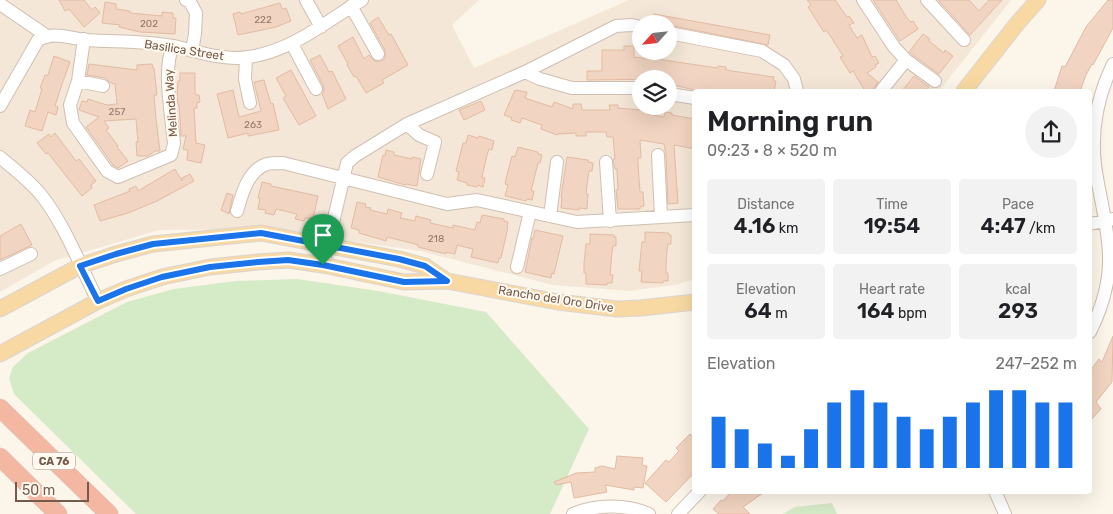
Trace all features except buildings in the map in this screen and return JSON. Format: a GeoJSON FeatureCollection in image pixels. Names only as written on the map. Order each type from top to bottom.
{"type":"FeatureCollection","features":[{"type":"Feature","properties":{"kind":"highway","name":"CA 76"},"geometry":{"type":"LineString","coordinates":[[0,408],[109,514]]}},
{"type":"Feature","properties":{"kind":"highway","name":"CA 76"},"geometry":{"type":"LineString","coordinates":[[0,457],[58,514]]}},
{"type":"Feature","properties":{"kind":"main road"},"geometry":{"type":"LineString","coordinates":[[966,89],[1038,0]]}},
{"type":"Feature","properties":{"kind":"main road","name":"Rancho del Oro Drive"},"geometry":{"type":"LineString","coordinates":[[0,309],[80,266],[116,254],[153,244],[261,233],[399,259],[425,266],[447,281]]}},
{"type":"Feature","properties":{"kind":"main road","name":"Rancho del Oro Drive"},"geometry":{"type":"LineString","coordinates":[[0,354],[98,301],[162,277],[210,267],[288,260],[323,265],[404,282],[447,281],[558,302],[617,309],[692,302]]}},
{"type":"Feature","properties":{"kind":"street"},"geometry":{"type":"LineString","coordinates":[[186,0],[190,2],[196,13],[192,51]]}},
{"type":"Feature","properties":{"kind":"street"},"geometry":{"type":"LineString","coordinates":[[306,0],[320,27]]}},
{"type":"Feature","properties":{"kind":"street"},"geometry":{"type":"LineString","coordinates":[[863,0],[894,47],[906,60],[935,80]]}},
{"type":"Feature","properties":{"kind":"street"},"geometry":{"type":"LineString","coordinates":[[927,0],[964,40]]}},
{"type":"Feature","properties":{"kind":"street"},"geometry":{"type":"LineString","coordinates":[[357,3],[378,54]]}},
{"type":"Feature","properties":{"kind":"street","name":"Basilica Street"},"geometry":{"type":"LineString","coordinates":[[47,36],[55,34],[84,40],[173,46],[219,57],[246,58],[268,54],[292,44],[357,3]]}},
{"type":"Feature","properties":{"kind":"street"},"geometry":{"type":"LineString","coordinates":[[0,4],[47,36]]}},
{"type":"Feature","properties":{"kind":"street"},"geometry":{"type":"LineString","coordinates":[[323,265],[342,179],[347,163],[355,156],[407,124],[525,72],[616,26],[632,25]]}},
{"type":"Feature","properties":{"kind":"street"},"geometry":{"type":"LineString","coordinates":[[678,34],[762,51],[784,65],[794,79],[796,89]]}},
{"type":"Feature","properties":{"kind":"street"},"geometry":{"type":"LineString","coordinates":[[0,106],[38,40],[47,36]]}},
{"type":"Feature","properties":{"kind":"street","name":"Melinda Way"},"geometry":{"type":"LineString","coordinates":[[84,40],[78,81],[70,105],[73,123],[108,171],[118,177],[171,155],[174,144],[168,68],[169,54],[173,46]]}},
{"type":"Feature","properties":{"kind":"street"},"geometry":{"type":"LineString","coordinates":[[292,44],[316,89]]}},
{"type":"Feature","properties":{"kind":"street"},"geometry":{"type":"LineString","coordinates":[[246,58],[245,79],[250,103]]}},
{"type":"Feature","properties":{"kind":"street"},"geometry":{"type":"LineString","coordinates":[[882,89],[906,60]]}},
{"type":"Feature","properties":{"kind":"street"},"geometry":{"type":"LineString","coordinates":[[1092,328],[1102,308],[1106,290],[1110,220],[1095,166],[1094,140],[1099,100],[1113,64]]}},
{"type":"Feature","properties":{"kind":"street"},"geometry":{"type":"LineString","coordinates":[[525,72],[572,88],[632,88]]}},
{"type":"Feature","properties":{"kind":"street"},"geometry":{"type":"LineString","coordinates":[[78,81],[103,86]]}},
{"type":"Feature","properties":{"kind":"street"},"geometry":{"type":"LineString","coordinates":[[677,95],[692,98]]}},
{"type":"Feature","properties":{"kind":"street"},"geometry":{"type":"LineString","coordinates":[[407,124],[419,135],[435,142],[427,174]]}},
{"type":"Feature","properties":{"kind":"street"},"geometry":{"type":"LineString","coordinates":[[658,156],[661,217]]}},
{"type":"Feature","properties":{"kind":"street"},"geometry":{"type":"LineString","coordinates":[[0,157],[30,182],[43,198],[63,228],[98,301]]}},
{"type":"Feature","properties":{"kind":"street"},"geometry":{"type":"LineString","coordinates":[[550,216],[557,162]]}},
{"type":"Feature","properties":{"kind":"street"},"geometry":{"type":"LineString","coordinates":[[606,162],[610,221]]}},
{"type":"Feature","properties":{"kind":"street"},"geometry":{"type":"LineString","coordinates":[[237,211],[245,187],[256,170],[267,164],[283,163],[447,204],[477,200],[577,222],[692,215]]}},
{"type":"Feature","properties":{"kind":"street"},"geometry":{"type":"LineString","coordinates":[[517,267],[530,212]]}},
{"type":"Feature","properties":{"kind":"street"},"geometry":{"type":"LineString","coordinates":[[1092,224],[1110,220]]}},
{"type":"Feature","properties":{"kind":"street"},"geometry":{"type":"LineString","coordinates":[[0,269],[31,254]]}},
{"type":"Feature","properties":{"kind":"street"},"geometry":{"type":"LineString","coordinates":[[678,514],[697,494]]}},
{"type":"Feature","properties":{"kind":"street"},"geometry":{"type":"LineString","coordinates":[[996,494],[1005,514]]}},
{"type":"Feature","properties":{"kind":"street"},"geometry":{"type":"LineString","coordinates":[[573,514],[609,506],[643,511],[650,514]]}},
{"type":"Feature","properties":{"kind":"shaded area"},"geometry":{"type":"Polygon","coordinates":[[[0,0],[479,0],[452,25],[474,68],[629,0],[1011,0],[941,89],[692,89],[692,280],[675,285],[629,291],[553,285],[420,251],[266,229],[159,230],[54,261],[0,292],[0,0]]]}},
{"type":"Feature","properties":{"kind":"green space"},"geometry":{"type":"Polygon","coordinates":[[[297,279],[378,291],[486,312],[589,429],[550,514],[136,514],[14,394],[9,378],[13,367],[28,353],[127,302],[174,289],[236,281],[297,279]]]}},
{"type":"Feature","properties":{"kind":"green space"},"geometry":{"type":"Polygon","coordinates":[[[832,503],[837,514],[783,514],[795,507],[832,503]]]}},
{"type":"Feature","properties":{"kind":"route"},"geometry":{"type":"LineString","coordinates":[[261,233],[399,259],[425,266],[447,281],[404,282],[323,265],[288,260],[210,267],[162,277],[98,301],[80,266],[153,244],[261,233]]}}]}
